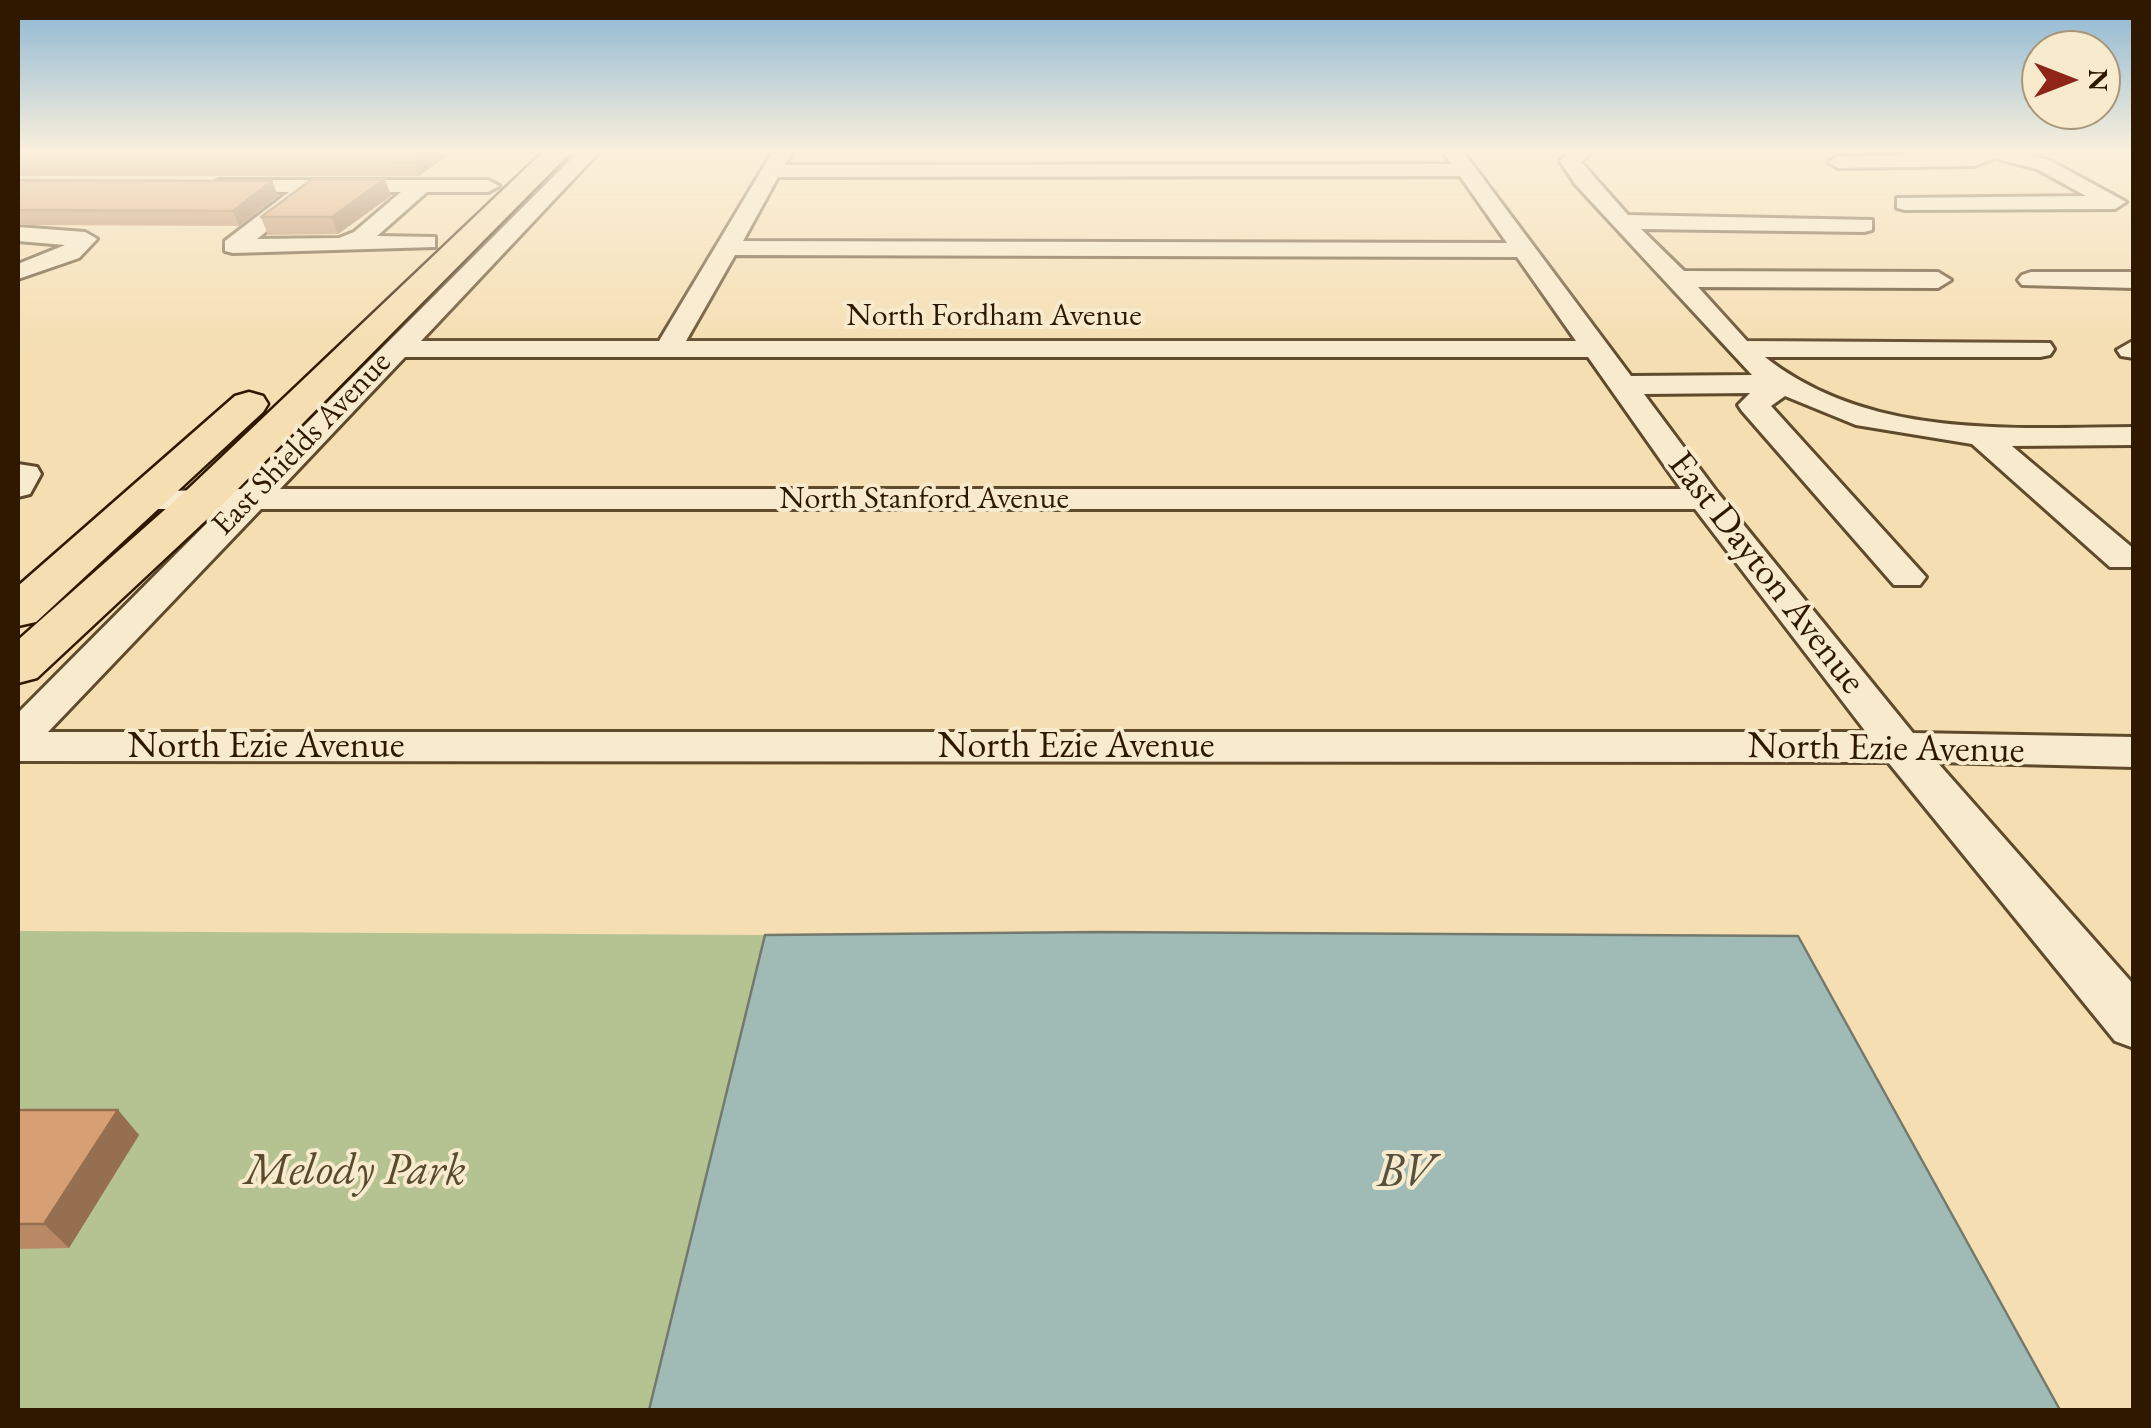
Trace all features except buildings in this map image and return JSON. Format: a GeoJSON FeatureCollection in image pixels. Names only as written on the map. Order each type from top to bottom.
{"type":"FeatureCollection","features":[{"type":"Feature","properties":{"kind":"main road","name":"East Shields Avenue"},"geometry":{"type":"LineString","coordinates":[[18,611],[144,499],[403,242],[437,220]]}},
{"type":"Feature","properties":{"kind":"main road","name":"East Shields Avenue"},"geometry":{"type":"LineString","coordinates":[[18,668],[203,499],[488,220]]}},
{"type":"Feature","properties":{"kind":"street"},"geometry":{"type":"LineString","coordinates":[[267,220],[233,246],[403,242]]}},
{"type":"Feature","properties":{"kind":"street"},"geometry":{"type":"LineString","coordinates":[[342,245],[362,238],[383,220]]}},
{"type":"Feature","properties":{"kind":"street","name":"East Shields Avenue"},"geometry":{"type":"LineString","coordinates":[[18,738],[521,220]]}},
{"type":"Feature","properties":{"kind":"street"},"geometry":{"type":"LineString","coordinates":[[666,352],[743,220]]}},
{"type":"Feature","properties":{"kind":"street","name":"East Dayton Avenue"},"geometry":{"type":"LineString","coordinates":[[1501,220],[1705,499],[1956,817],[2036,904],[2134,1025]]}},
{"type":"Feature","properties":{"kind":"street"},"geometry":{"type":"LineString","coordinates":[[1618,220],[1741,349],[1783,384],[1830,406],[1919,429],[1984,438],[2134,436]]}},
{"type":"Feature","properties":{"kind":"street"},"geometry":{"type":"LineString","coordinates":[[1620,222],[1864,225]]}},
{"type":"Feature","properties":{"kind":"street"},"geometry":{"type":"LineString","coordinates":[[18,234],[85,238],[70,253],[18,272]]}},
{"type":"Feature","properties":{"kind":"street"},"geometry":{"type":"LineString","coordinates":[[726,248],[1523,250]]}},
{"type":"Feature","properties":{"kind":"street"},"geometry":{"type":"LineString","coordinates":[[1676,278],[1938,280]]}},
{"type":"Feature","properties":{"kind":"street"},"geometry":{"type":"LineString","coordinates":[[2031,280],[2134,280]]}},
{"type":"Feature","properties":{"kind":"street","name":"North Fordham Avenue"},"geometry":{"type":"LineString","coordinates":[[392,349],[1597,349]]}},
{"type":"Feature","properties":{"kind":"street"},"geometry":{"type":"LineString","coordinates":[[1741,349],[2040,349]]}},
{"type":"Feature","properties":{"kind":"street"},"geometry":{"type":"LineString","coordinates":[[1623,386],[1783,384]]}},
{"type":"Feature","properties":{"kind":"street"},"geometry":{"type":"LineString","coordinates":[[1783,384],[1753,405],[1907,577]]}},
{"type":"Feature","properties":{"kind":"street"},"geometry":{"type":"LineString","coordinates":[[1984,438],[2124,559]]}},
{"type":"Feature","properties":{"kind":"street"},"geometry":{"type":"LineString","coordinates":[[18,474],[25,474],[18,487]]}},
{"type":"Feature","properties":{"kind":"street","name":"North Stanford Avenue"},"geometry":{"type":"LineString","coordinates":[[144,499],[1705,499]]}},
{"type":"Feature","properties":{"kind":"street","name":"North Ezie Avenue"},"geometry":{"type":"LineString","coordinates":[[18,747],[1902,747],[2134,752]]}},
{"type":"Feature","properties":{"kind":"green space","name":"Melody Park"},"geometry":{"type":"Polygon","coordinates":[[[18,931],[765,935],[649,1410],[18,1410],[18,931]]]}},
{"type":"Feature","properties":{"kind":"water","name":"BV"},"geometry":{"type":"Polygon","coordinates":[[[1099,932],[1798,936],[2060,1410],[649,1410],[765,935],[1099,932]]]}}]}
